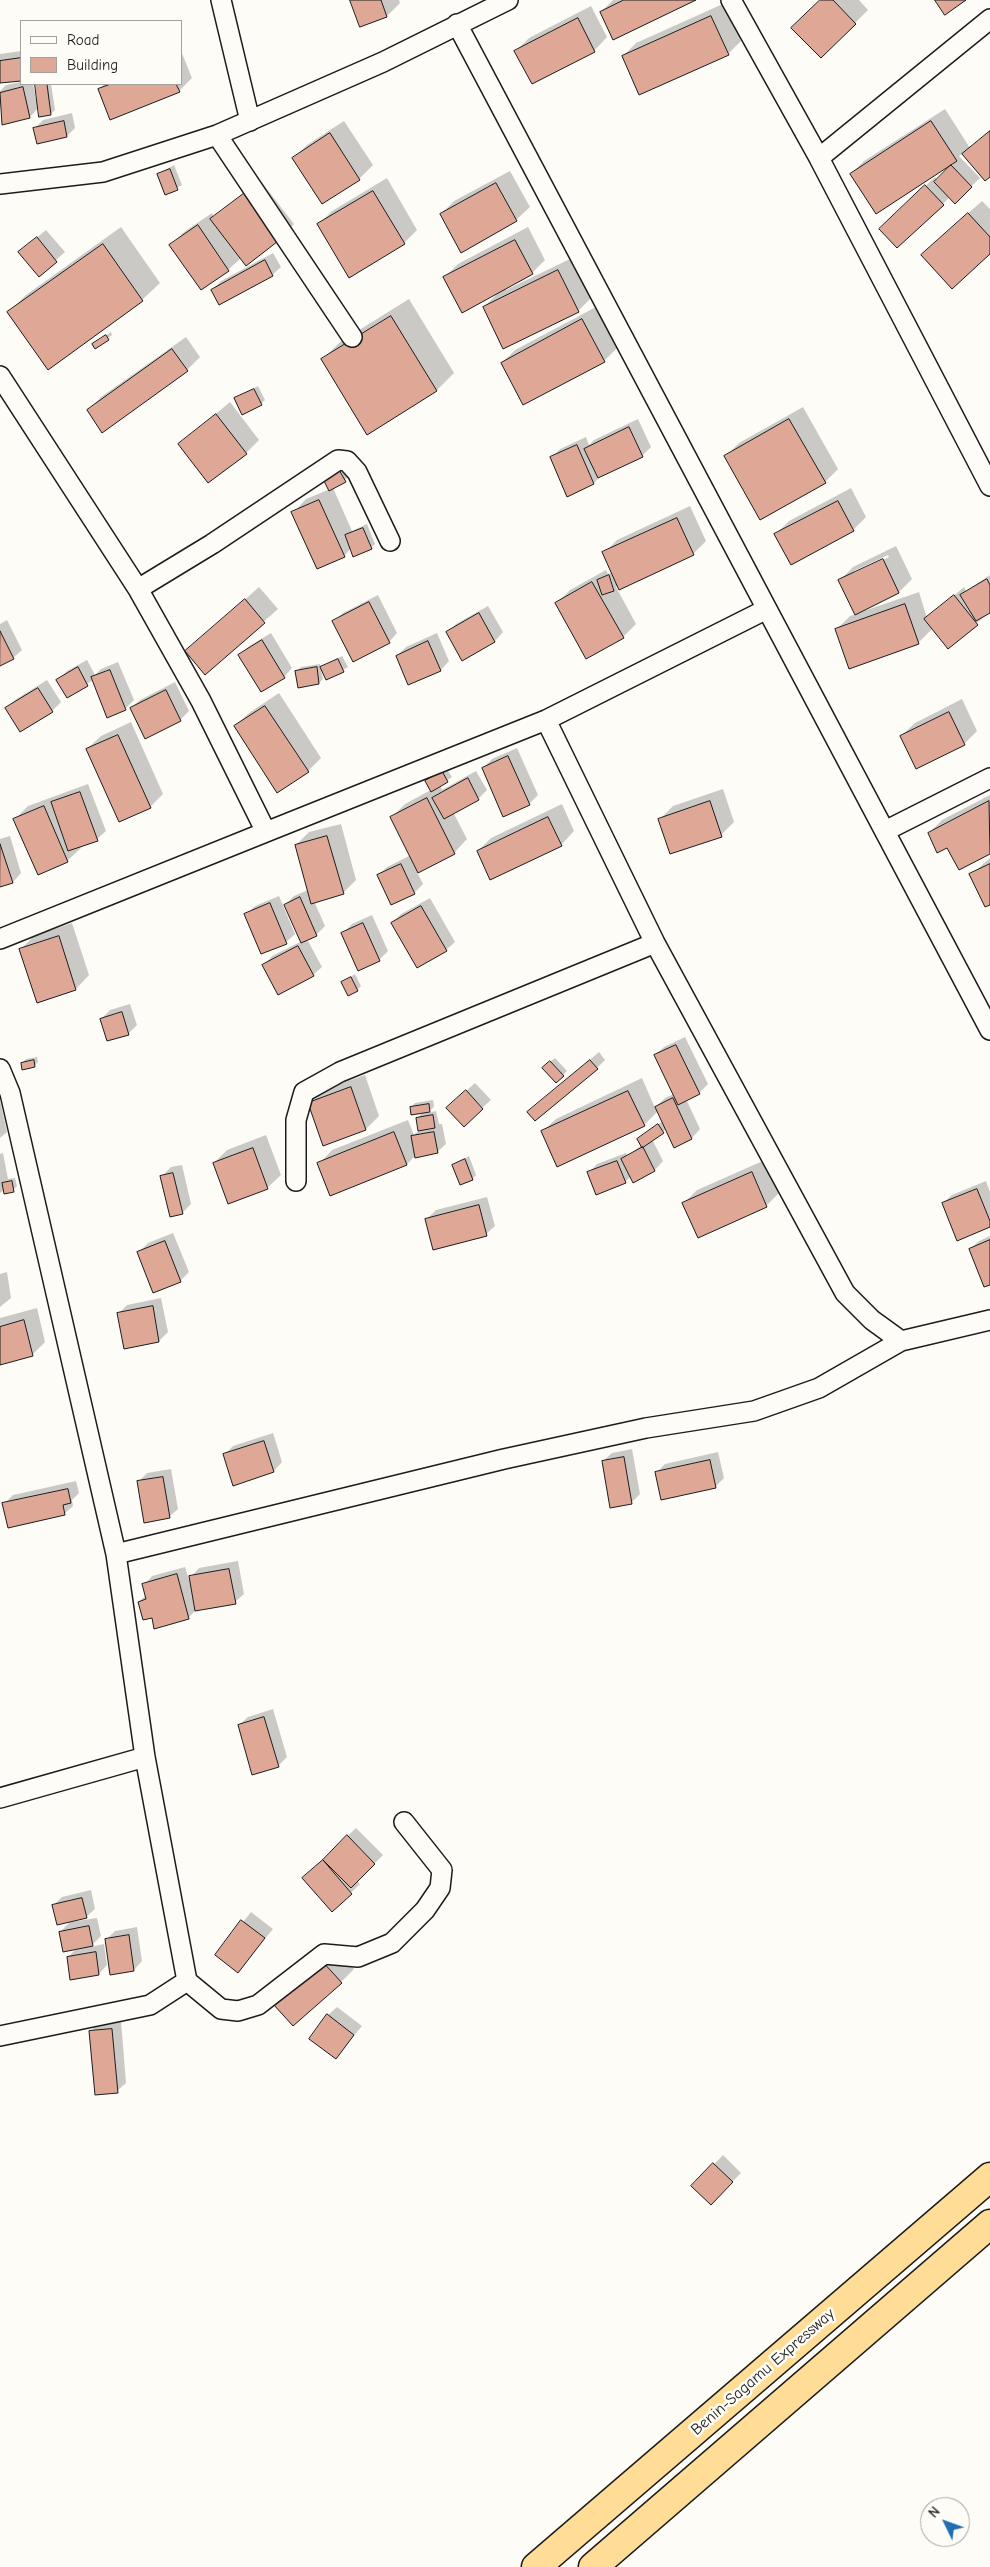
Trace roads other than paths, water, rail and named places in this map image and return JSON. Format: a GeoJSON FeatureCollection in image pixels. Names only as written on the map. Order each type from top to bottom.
{"type":"FeatureCollection","features":[{"type":"Feature","properties":{"kind":"highway","name":"Benin-Sagamu Expressway"},"geometry":{"type":"LineString","coordinates":[[536,2567],[990,2177]]}},
{"type":"Feature","properties":{"kind":"highway"},"geometry":{"type":"LineString","coordinates":[[593,2567],[990,2224]]}},
{"type":"Feature","properties":{"kind":"street"},"geometry":{"type":"LineString","coordinates":[[221,0],[250,121]]}},
{"type":"Feature","properties":{"kind":"street"},"geometry":{"type":"LineString","coordinates":[[0,184],[103,172],[217,135],[383,62],[508,0]]}},
{"type":"Feature","properties":{"kind":"street"},"geometry":{"type":"LineString","coordinates":[[731,0],[819,158],[990,486]]}},
{"type":"Feature","properties":{"kind":"street"},"geometry":{"type":"LineString","coordinates":[[819,158],[990,19]]}},
{"type":"Feature","properties":{"kind":"street"},"geometry":{"type":"LineString","coordinates":[[457,24],[990,1030]]}},
{"type":"Feature","properties":{"kind":"street"},"geometry":{"type":"LineString","coordinates":[[217,135],[352,337]]}},
{"type":"Feature","properties":{"kind":"street"},"geometry":{"type":"LineString","coordinates":[[0,376],[138,589],[201,701],[266,832]]}},
{"type":"Feature","properties":{"kind":"street"},"geometry":{"type":"LineString","coordinates":[[138,589],[212,544],[338,460],[347,461],[357,472],[390,541]]}},
{"type":"Feature","properties":{"kind":"street"},"geometry":{"type":"LineString","coordinates":[[0,939],[546,720],[767,610]]}},
{"type":"Feature","properties":{"kind":"street"},"geometry":{"type":"LineString","coordinates":[[546,720],[655,943],[845,1293],[872,1320],[902,1341]]}},
{"type":"Feature","properties":{"kind":"street"},"geometry":{"type":"LineString","coordinates":[[884,831],[990,778]]}},
{"type":"Feature","properties":{"kind":"street"},"geometry":{"type":"LineString","coordinates":[[296,1181],[296,1120],[304,1092],[340,1072],[655,943]]}},
{"type":"Feature","properties":{"kind":"street"},"geometry":{"type":"LineString","coordinates":[[1,1074],[10,1093],[116,1554],[145,1757],[187,1981],[221,2009],[238,2011],[258,2005],[324,1954],[358,1957],[392,1943],[425,1910],[440,1888],[442,1870],[404,1822]]}},
{"type":"Feature","properties":{"kind":"street"},"geometry":{"type":"LineString","coordinates":[[116,1554],[504,1459],[646,1428],[754,1411],[819,1388],[902,1341],[990,1320]]}},
{"type":"Feature","properties":{"kind":"street"},"geometry":{"type":"LineString","coordinates":[[0,1798],[145,1757]]}},
{"type":"Feature","properties":{"kind":"street"},"geometry":{"type":"LineString","coordinates":[[0,2036],[150,2005],[187,1981]]}}]}
